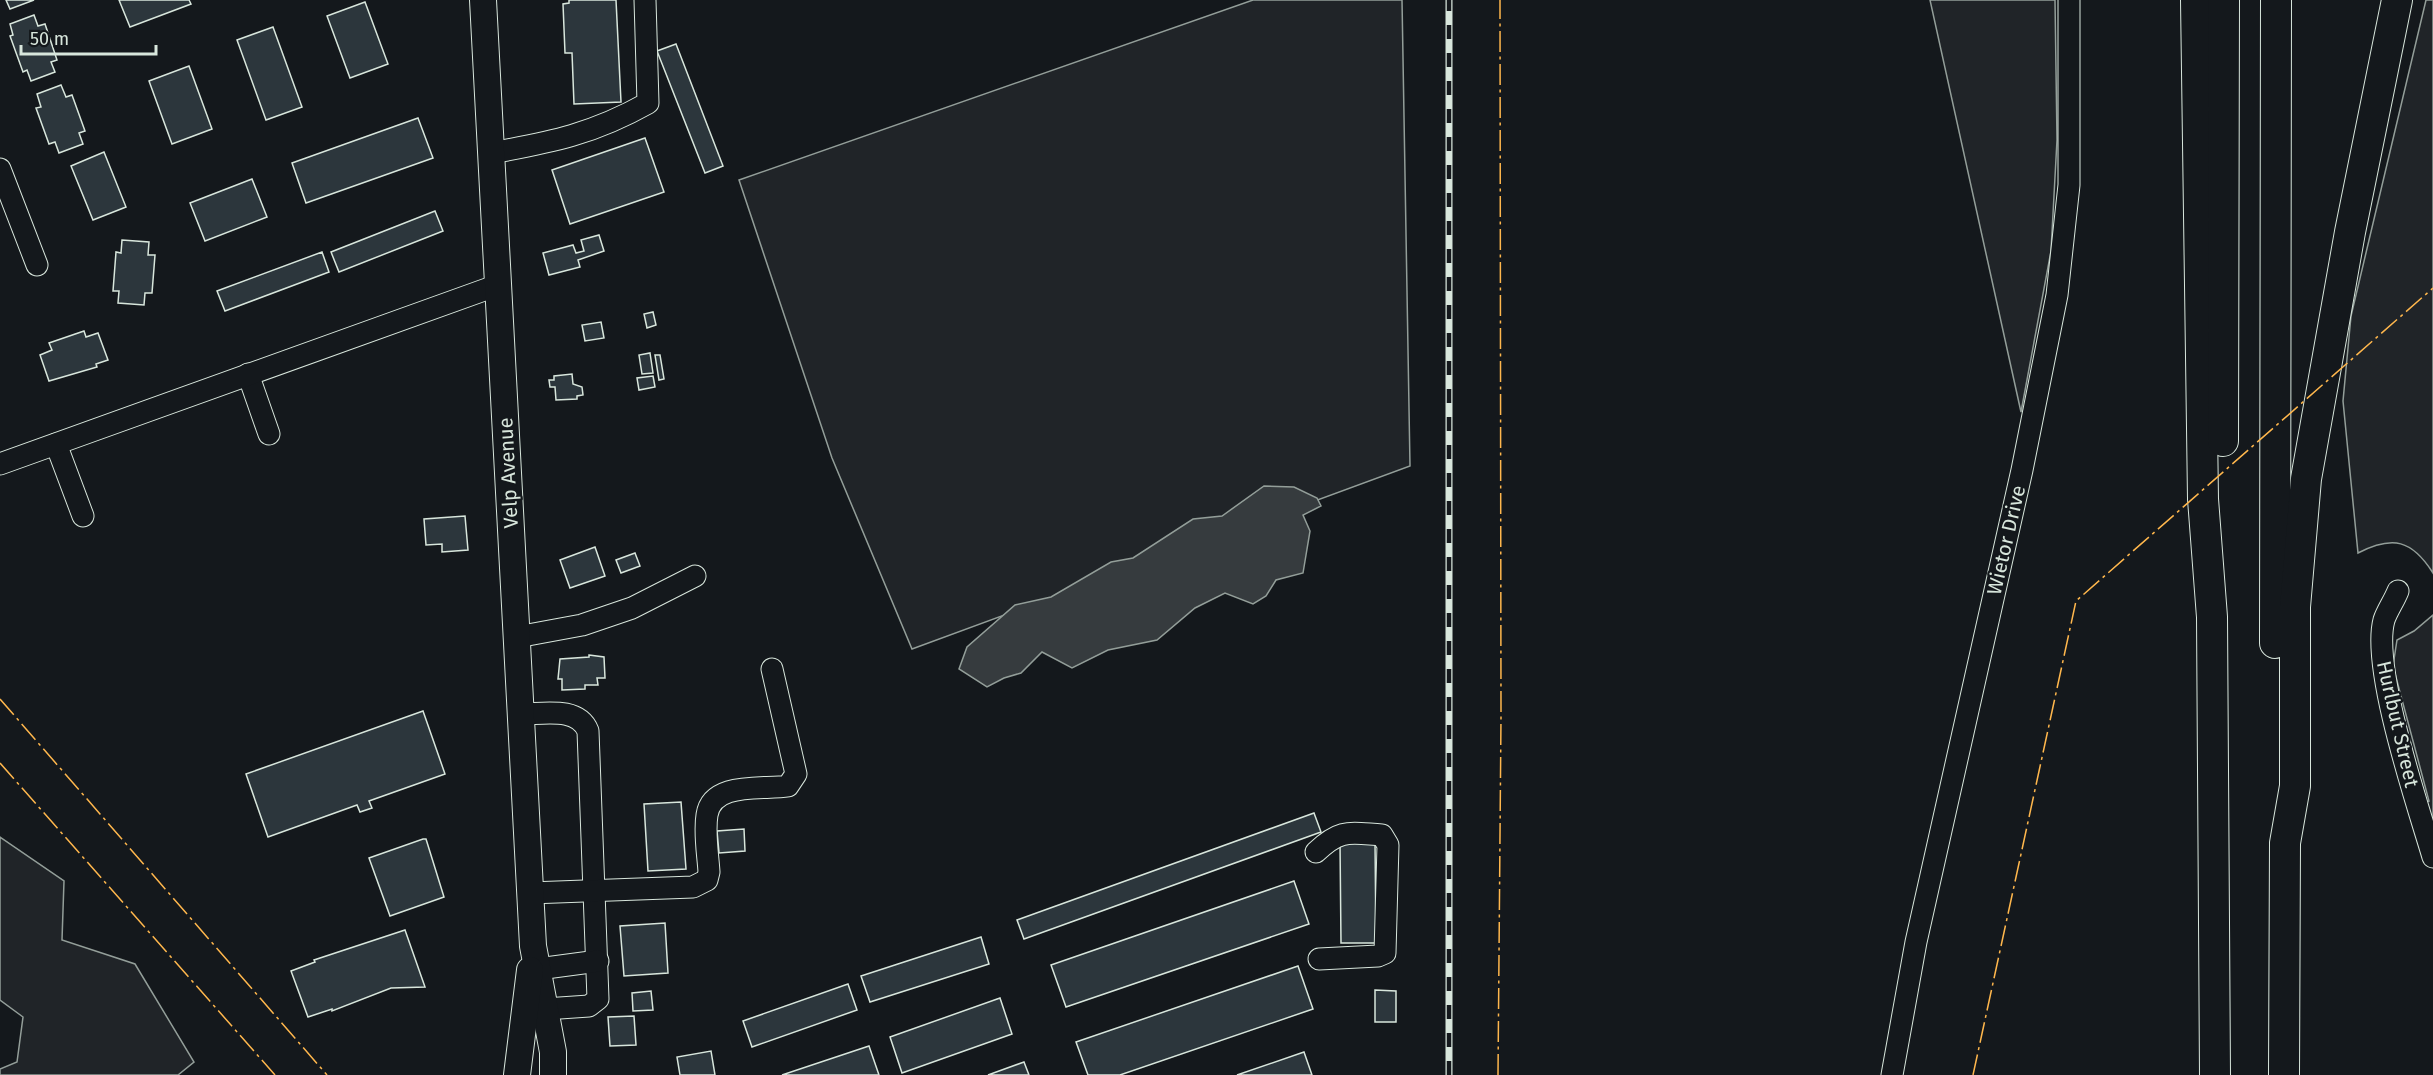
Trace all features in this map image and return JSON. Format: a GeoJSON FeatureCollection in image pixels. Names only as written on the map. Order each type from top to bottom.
{"type":"FeatureCollection","features":[{"type":"Feature","properties":{"kind":"highway"},"geometry":{"type":"LineString","coordinates":[[2196,0],[2203,499],[2212,617],[2215,1075]]}},
{"type":"Feature","properties":{"kind":"highway"},"geometry":{"type":"LineString","coordinates":[[2212,617],[2222,502],[2224,0]]}},
{"type":"Feature","properties":{"kind":"highway"},"geometry":{"type":"LineString","coordinates":[[2276,0],[2274,781],[2285,843]]}},
{"type":"Feature","properties":{"kind":"highway"},"geometry":{"type":"LineString","coordinates":[[2284,1075],[2285,843],[2295,786],[2295,607],[2306,479],[2345,255],[2397,0]]}},
{"type":"Feature","properties":{"kind":"main road","name":"Velp Avenue"},"geometry":{"type":"LineString","coordinates":[[483,0],[530,893],[535,958],[553,1052],[553,1075]]}},
{"type":"Feature","properties":{"kind":"main road","name":"Velp Avenue"},"geometry":{"type":"LineString","coordinates":[[517,1075],[535,958]]}},
{"type":"Feature","properties":{"kind":"street"},"geometry":{"type":"LineString","coordinates":[[491,153],[565,139],[618,120],[648,103],[645,0]]}},
{"type":"Feature","properties":{"kind":"street","name":"Wietor Drive"},"geometry":{"type":"LineString","coordinates":[[1893,1075],[1912,961],[2024,459],[2059,287],[2069,185],[2068,0]]}},
{"type":"Feature","properties":{"kind":"street"},"geometry":{"type":"LineString","coordinates":[[0,170],[37,265]]}},
{"type":"Feature","properties":{"kind":"street"},"geometry":{"type":"LineString","coordinates":[[0,464],[498,285]]}},
{"type":"Feature","properties":{"kind":"street"},"geometry":{"type":"LineString","coordinates":[[248,374],[269,434]]}},
{"type":"Feature","properties":{"kind":"street"},"geometry":{"type":"LineString","coordinates":[[56,444],[83,516]]}},
{"type":"Feature","properties":{"kind":"street"},"geometry":{"type":"LineString","coordinates":[[517,636],[582,625],[632,608],[695,576]]}},
{"type":"Feature","properties":{"kind":"street","name":"Hurlbut Street"},"geometry":{"type":"LineString","coordinates":[[2398,591],[2384,621],[2382,655],[2409,778],[2433,857]]}},
{"type":"Feature","properties":{"kind":"street"},"geometry":{"type":"LineString","coordinates":[[530,893],[703,884],[709,872],[706,816],[712,802],[718,795],[730,791],[789,786],[796,774],[772,669]]}},
{"type":"Feature","properties":{"kind":"street"},"geometry":{"type":"LineString","coordinates":[[521,714],[574,714],[585,723],[588,731],[598,993],[594,1003],[545,1009]]}},
{"type":"Feature","properties":{"kind":"street"},"geometry":{"type":"LineString","coordinates":[[1316,852],[1331,838],[1342,832],[1383,835],[1388,845],[1385,952],[1378,956],[1319,959]]}},
{"type":"Feature","properties":{"kind":"street"},"geometry":{"type":"LineString","coordinates":[[535,958],[598,962]]}},
{"type":"Feature","properties":{"kind":"shaded area"},"geometry":{"type":"Polygon","coordinates":[[[1253,0],[1402,0],[1410,466],[912,649],[832,458],[739,180],[1253,0]]]}},
{"type":"Feature","properties":{"kind":"shaded area"},"geometry":{"type":"Polygon","coordinates":[[[1930,0],[2055,0],[2057,140],[2051,251],[2021,412],[1930,0]]]}},
{"type":"Feature","properties":{"kind":"shaded area"},"geometry":{"type":"Polygon","coordinates":[[[2426,0],[2433,0],[2433,573],[2417,553],[2401,544],[2382,544],[2358,553],[2343,401],[2351,316],[2426,0]]]}},
{"type":"Feature","properties":{"kind":"shaded area"},"geometry":{"type":"Polygon","coordinates":[[[1264,486],[1294,487],[1317,498],[1321,506],[1303,515],[1310,531],[1303,573],[1276,580],[1266,596],[1253,604],[1225,593],[1195,608],[1157,640],[1108,650],[1072,668],[1042,652],[1021,673],[1004,678],[987,687],[959,669],[967,647],[1015,605],[1051,597],[1111,562],[1133,558],[1193,519],[1222,516],[1264,486]]]}},
{"type":"Feature","properties":{"kind":"shaded area"},"geometry":{"type":"Polygon","coordinates":[[[2433,615],[2433,830],[2423,804],[2429,801],[2393,666],[2397,640],[2414,631],[2433,615]]]}},
{"type":"Feature","properties":{"kind":"shaded area"},"geometry":{"type":"Polygon","coordinates":[[[0,837],[64,881],[62,940],[135,964],[194,1062],[178,1075],[0,1075],[0,1069],[17,1062],[23,1017],[0,1000],[0,837]]]}},
{"type":"Feature","properties":{"kind":"building"},"geometry":{"type":"Polygon","coordinates":[[[6,0],[34,0],[10,9],[6,0]]]}},
{"type":"Feature","properties":{"kind":"building"},"geometry":{"type":"Polygon","coordinates":[[[119,0],[189,0],[191,4],[130,27],[119,0]]]}},
{"type":"Feature","properties":{"kind":"building"},"geometry":{"type":"Polygon","coordinates":[[[569,0],[616,0],[621,102],[574,104],[572,53],[565,53],[563,4],[569,3],[569,0]]]}},
{"type":"Feature","properties":{"kind":"building"},"geometry":{"type":"Polygon","coordinates":[[[365,2],[388,64],[350,78],[327,16],[365,2]]]}},
{"type":"Feature","properties":{"kind":"building"},"geometry":{"type":"Polygon","coordinates":[[[34,15],[38,26],[45,24],[57,60],[51,62],[55,72],[31,81],[27,70],[23,72],[10,36],[13,35],[10,24],[34,15]]]}},
{"type":"Feature","properties":{"kind":"building"},"geometry":{"type":"Polygon","coordinates":[[[273,27],[302,107],[266,120],[237,40],[273,27]]]}},
{"type":"Feature","properties":{"kind":"building"},"geometry":{"type":"Polygon","coordinates":[[[676,44],[723,166],[705,173],[657,51],[676,44]]]}},
{"type":"Feature","properties":{"kind":"building"},"geometry":{"type":"Polygon","coordinates":[[[189,66],[212,129],[172,144],[149,81],[189,66]]]}},
{"type":"Feature","properties":{"kind":"building"},"geometry":{"type":"Polygon","coordinates":[[[61,85],[66,97],[72,95],[85,131],[79,133],[83,144],[59,153],[55,142],[49,144],[36,108],[41,107],[37,94],[61,85]]]}},
{"type":"Feature","properties":{"kind":"building"},"geometry":{"type":"Polygon","coordinates":[[[418,118],[433,158],[306,203],[292,163],[418,118]]]}},
{"type":"Feature","properties":{"kind":"building"},"geometry":{"type":"Polygon","coordinates":[[[645,138],[664,192],[570,224],[552,170],[645,138]]]}},
{"type":"Feature","properties":{"kind":"building"},"geometry":{"type":"Polygon","coordinates":[[[104,152],[126,207],[93,220],[71,166],[104,152]]]}},
{"type":"Feature","properties":{"kind":"building"},"geometry":{"type":"Polygon","coordinates":[[[252,179],[267,217],[205,241],[190,203],[252,179]]]}},
{"type":"Feature","properties":{"kind":"building"},"geometry":{"type":"Polygon","coordinates":[[[435,211],[443,231],[339,272],[331,252],[435,211]]]}},
{"type":"Feature","properties":{"kind":"building"},"geometry":{"type":"Polygon","coordinates":[[[599,235],[604,251],[578,260],[580,267],[549,275],[543,253],[573,245],[576,253],[584,251],[581,240],[599,235]]]}},
{"type":"Feature","properties":{"kind":"building"},"geometry":{"type":"Polygon","coordinates":[[[122,240],[149,242],[148,255],[155,255],[152,293],[145,293],[144,305],[118,303],[119,291],[113,291],[116,252],[121,253],[122,240]]]}},
{"type":"Feature","properties":{"kind":"building"},"geometry":{"type":"Polygon","coordinates":[[[322,252],[329,272],[225,311],[217,291],[322,252]]]}},
{"type":"Feature","properties":{"kind":"building"},"geometry":{"type":"Polygon","coordinates":[[[653,312],[656,325],[647,328],[644,314],[653,312]]]}},
{"type":"Feature","properties":{"kind":"building"},"geometry":{"type":"Polygon","coordinates":[[[601,322],[604,338],[585,341],[582,325],[601,322]]]}},
{"type":"Feature","properties":{"kind":"building"},"geometry":{"type":"Polygon","coordinates":[[[84,331],[86,337],[98,333],[108,360],[96,364],[97,367],[49,381],[40,355],[52,350],[49,343],[84,331]]]}},
{"type":"Feature","properties":{"kind":"building"},"geometry":{"type":"Polygon","coordinates":[[[650,353],[653,373],[642,374],[639,355],[650,353]]]}},
{"type":"Feature","properties":{"kind":"building"},"geometry":{"type":"Polygon","coordinates":[[[655,355],[660,355],[664,379],[659,380],[655,355]]]}},
{"type":"Feature","properties":{"kind":"building"},"geometry":{"type":"Polygon","coordinates":[[[572,374],[573,384],[582,387],[583,395],[577,396],[577,399],[556,400],[555,387],[550,387],[549,380],[554,380],[554,376],[572,374]]]}},
{"type":"Feature","properties":{"kind":"building"},"geometry":{"type":"Polygon","coordinates":[[[653,376],[655,387],[639,390],[637,378],[653,376]]]}},
{"type":"Feature","properties":{"kind":"building"},"geometry":{"type":"Polygon","coordinates":[[[465,516],[468,550],[442,552],[442,544],[426,545],[424,519],[465,516]]]}},
{"type":"Feature","properties":{"kind":"building"},"geometry":{"type":"Polygon","coordinates":[[[595,547],[605,576],[570,588],[560,560],[595,547]]]}},
{"type":"Feature","properties":{"kind":"building"},"geometry":{"type":"Polygon","coordinates":[[[635,553],[640,566],[621,573],[616,560],[635,553]]]}},
{"type":"Feature","properties":{"kind":"building"},"geometry":{"type":"Polygon","coordinates":[[[589,655],[604,657],[605,678],[597,678],[598,685],[585,685],[585,689],[562,690],[562,679],[558,679],[560,659],[589,657],[589,655]]]}},
{"type":"Feature","properties":{"kind":"building"},"geometry":{"type":"Polygon","coordinates":[[[423,711],[445,774],[369,801],[372,808],[360,812],[357,805],[268,837],[246,774],[423,711]]]}},
{"type":"Feature","properties":{"kind":"building"},"geometry":{"type":"Polygon","coordinates":[[[681,802],[686,869],[648,871],[644,804],[681,802]]]}},
{"type":"Feature","properties":{"kind":"building"},"geometry":{"type":"Polygon","coordinates":[[[1314,813],[1321,832],[1024,939],[1017,920],[1314,813]]]}},
{"type":"Feature","properties":{"kind":"building"},"geometry":{"type":"Polygon","coordinates":[[[744,829],[745,851],[719,853],[717,831],[744,829]]]}},
{"type":"Feature","properties":{"kind":"building"},"geometry":{"type":"Polygon","coordinates":[[[426,839],[444,897],[390,916],[369,858],[426,839]]]}},
{"type":"Feature","properties":{"kind":"building"},"geometry":{"type":"Polygon","coordinates":[[[1340,842],[1375,842],[1376,943],[1341,943],[1340,842]]]}},
{"type":"Feature","properties":{"kind":"building"},"geometry":{"type":"Polygon","coordinates":[[[1294,881],[1309,924],[1066,1007],[1051,965],[1294,881]]]}},
{"type":"Feature","properties":{"kind":"building"},"geometry":{"type":"Polygon","coordinates":[[[665,923],[668,973],[624,976],[620,926],[665,923]]]}},
{"type":"Feature","properties":{"kind":"building"},"geometry":{"type":"Polygon","coordinates":[[[405,930],[425,987],[391,988],[332,1011],[332,1009],[308,1017],[291,971],[315,962],[314,960],[405,930]]]}},
{"type":"Feature","properties":{"kind":"building"},"geometry":{"type":"Polygon","coordinates":[[[981,937],[989,964],[870,1002],[861,976],[981,937]]]}},
{"type":"Feature","properties":{"kind":"building"},"geometry":{"type":"Polygon","coordinates":[[[1298,966],[1313,1009],[1120,1075],[1088,1075],[1076,1042],[1298,966]]]}},
{"type":"Feature","properties":{"kind":"building"},"geometry":{"type":"Polygon","coordinates":[[[848,984],[857,1010],[752,1047],[743,1021],[848,984]]]}},
{"type":"Feature","properties":{"kind":"building"},"geometry":{"type":"Polygon","coordinates":[[[1375,990],[1396,991],[1396,1022],[1375,1022],[1375,990]]]}},
{"type":"Feature","properties":{"kind":"building"},"geometry":{"type":"Polygon","coordinates":[[[651,991],[653,1010],[633,1011],[632,993],[651,991]]]}},
{"type":"Feature","properties":{"kind":"building"},"geometry":{"type":"Polygon","coordinates":[[[1000,998],[1012,1034],[902,1073],[890,1037],[1000,998]]]}},
{"type":"Feature","properties":{"kind":"building"},"geometry":{"type":"Polygon","coordinates":[[[634,1016],[636,1045],[610,1046],[608,1017],[634,1016]]]}},
{"type":"Feature","properties":{"kind":"building"},"geometry":{"type":"Polygon","coordinates":[[[869,1046],[879,1075],[782,1075],[869,1046]]]}},
{"type":"Feature","properties":{"kind":"building"},"geometry":{"type":"Polygon","coordinates":[[[711,1051],[715,1075],[680,1075],[677,1057],[711,1051]]]}},
{"type":"Feature","properties":{"kind":"building"},"geometry":{"type":"Polygon","coordinates":[[[1304,1052],[1312,1075],[1237,1075],[1304,1052]]]}},
{"type":"Feature","properties":{"kind":"building"},"geometry":{"type":"Polygon","coordinates":[[[1024,1062],[1029,1075],[988,1075],[1024,1062]]]}},
{"type":"Feature","properties":{"kind":"railway"},"geometry":{"type":"LineString","coordinates":[[1449,0],[1449,1075]]}},
{"type":"Feature","properties":{"kind":"power"},"geometry":{"type":"LineString","coordinates":[[1498,1075],[1501,717],[1500,0]]}},
{"type":"Feature","properties":{"kind":"power"},"geometry":{"type":"LineString","coordinates":[[1973,1075],[2076,601],[2433,288]]}},
{"type":"Feature","properties":{"kind":"power"},"geometry":{"type":"LineString","coordinates":[[0,699],[327,1075]]}},
{"type":"Feature","properties":{"kind":"power"},"geometry":{"type":"LineString","coordinates":[[0,763],[275,1075]]}}]}
